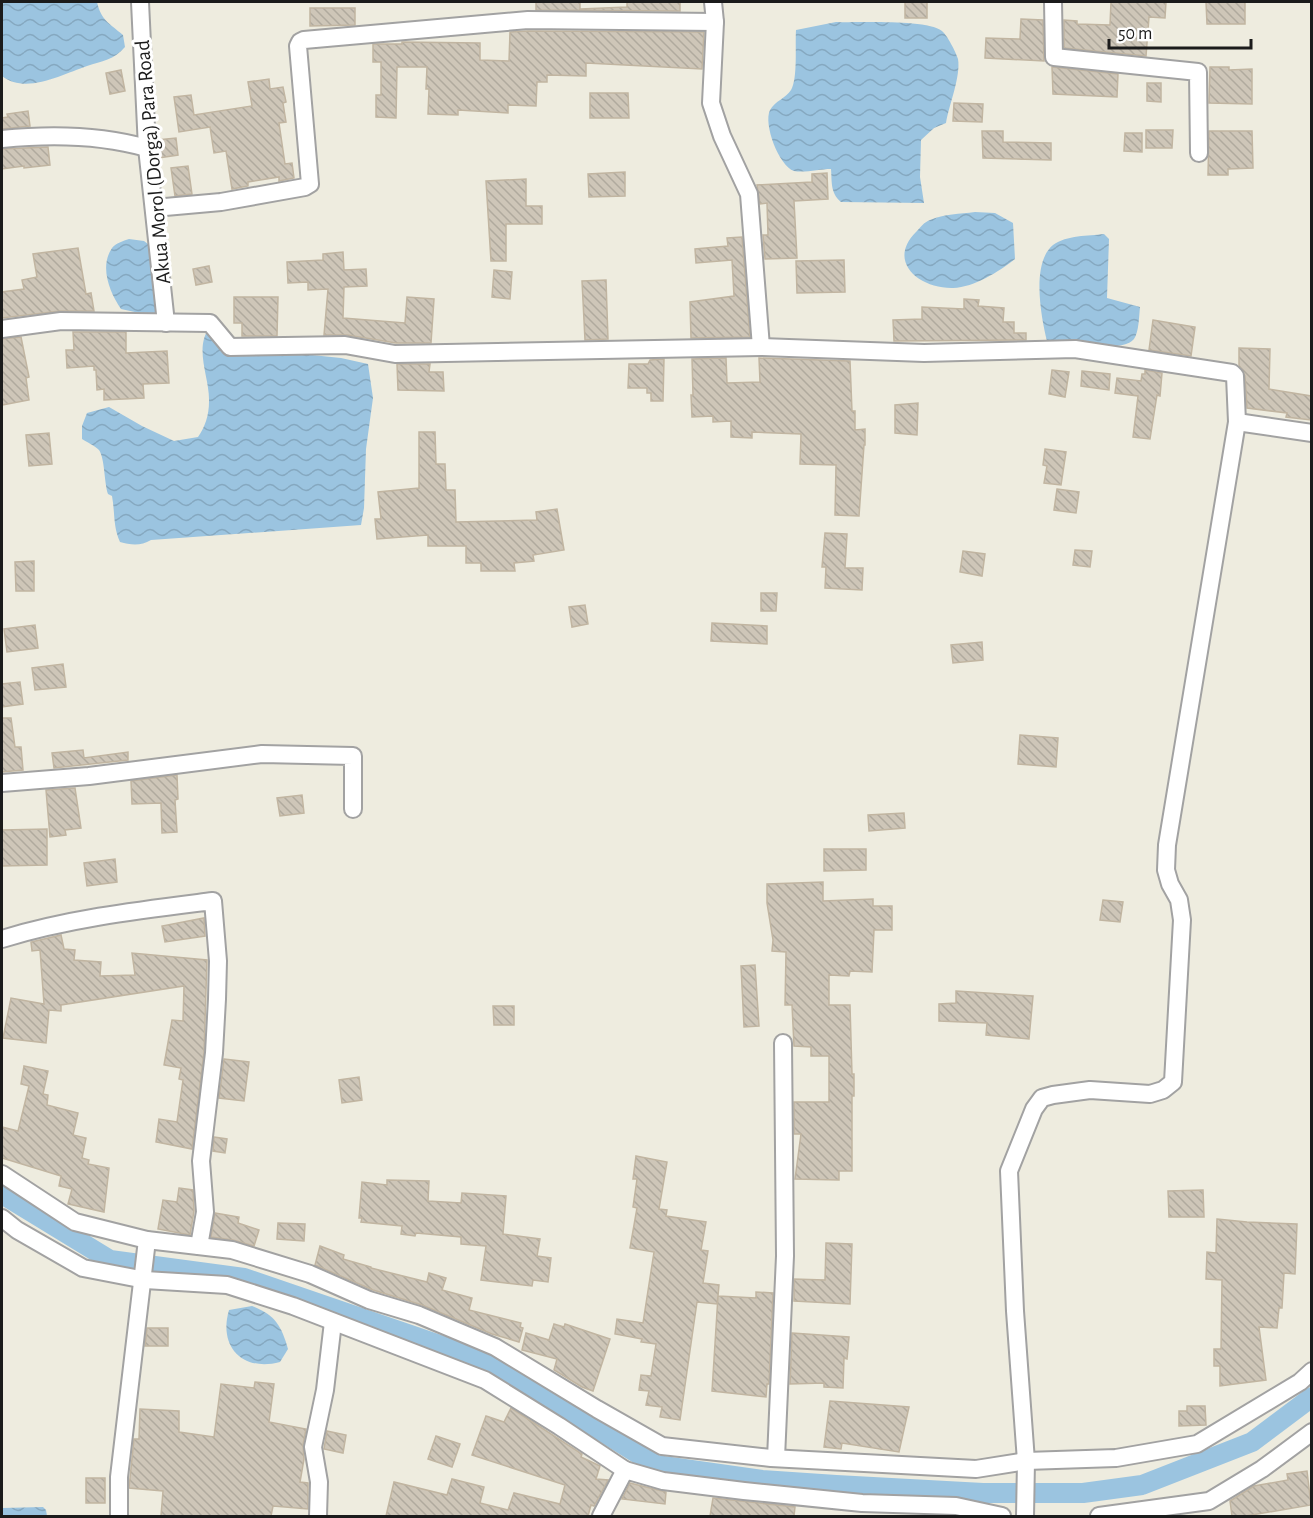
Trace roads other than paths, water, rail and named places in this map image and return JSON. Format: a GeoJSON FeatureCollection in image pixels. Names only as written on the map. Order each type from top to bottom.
{"type":"FeatureCollection","features":[{"type":"Feature","properties":{"kind":"street","name":"Akua Morol (Dorga) Para Road"},"geometry":{"type":"LineString","coordinates":[[140,2],[147,148],[166,323]]}},
{"type":"Feature","properties":{"kind":"street"},"geometry":{"type":"LineString","coordinates":[[713,2],[715,22],[711,103],[722,136],[749,194],[761,348]]}},
{"type":"Feature","properties":{"kind":"street"},"geometry":{"type":"LineString","coordinates":[[1053,2],[1054,57],[1198,72],[1199,153]]}},
{"type":"Feature","properties":{"kind":"street"},"geometry":{"type":"LineString","coordinates":[[154,208],[221,202],[305,187],[310,184],[298,46],[304,40],[528,20],[715,22]]}},
{"type":"Feature","properties":{"kind":"street"},"geometry":{"type":"LineString","coordinates":[[2,140],[61,136],[119,140],[147,148]]}},
{"type":"Feature","properties":{"kind":"street"},"geometry":{"type":"LineString","coordinates":[[2,329],[62,321],[210,323],[230,347],[345,345],[394,354],[761,348],[924,352],[1075,349],[1232,373],[1236,381],[1237,422],[1167,845],[1166,870],[1170,884],[1179,900],[1182,920],[1173,1082],[1163,1090],[1150,1094],[1090,1090],[1042,1098],[1034,1109],[1009,1171],[1015,1311],[1026,1461],[1025,1516]]}},
{"type":"Feature","properties":{"kind":"street"},"geometry":{"type":"LineString","coordinates":[[1237,422],[1311,434]]}},
{"type":"Feature","properties":{"kind":"street"},"geometry":{"type":"LineString","coordinates":[[2,783],[89,776],[262,754],[353,756],[353,809]]}},
{"type":"Feature","properties":{"kind":"street"},"geometry":{"type":"LineString","coordinates":[[2,939],[34,929],[95,916],[213,901],[218,961],[218,999],[201,1161],[204,1212],[199,1246]]}},
{"type":"Feature","properties":{"kind":"street"},"geometry":{"type":"LineString","coordinates":[[776,1458],[785,1256],[783,1043]]}},
{"type":"Feature","properties":{"kind":"street"},"geometry":{"type":"LineString","coordinates":[[2,1174],[75,1222],[147,1240],[232,1250],[310,1274],[369,1300],[419,1315],[495,1347],[662,1446],[776,1458],[976,1469],[1026,1461],[1116,1458],[1197,1444],[1300,1382],[1311,1371]]}},
{"type":"Feature","properties":{"kind":"street"},"geometry":{"type":"LineString","coordinates":[[2,1218],[17,1230],[83,1268],[142,1280],[227,1285],[293,1306],[485,1380],[625,1470],[663,1481],[744,1491],[862,1503],[956,1506],[1002,1516]]}},
{"type":"Feature","properties":{"kind":"street"},"geometry":{"type":"LineString","coordinates":[[119,1516],[118,1477],[147,1240]]}},
{"type":"Feature","properties":{"kind":"street"},"geometry":{"type":"LineString","coordinates":[[318,1516],[319,1482],[313,1447],[325,1390],[333,1322]]}},
{"type":"Feature","properties":{"kind":"street"},"geometry":{"type":"LineString","coordinates":[[1099,1516],[1209,1501],[1262,1469],[1311,1432]]}},
{"type":"Feature","properties":{"kind":"street"},"geometry":{"type":"LineString","coordinates":[[601,1516],[625,1470]]}},
{"type":"Feature","properties":{"kind":"water"},"geometry":{"type":"Polygon","coordinates":[[[2,2],[97,2],[103,17],[123,35],[125,47],[117,55],[107,60],[56,78],[22,84],[12,81],[2,76],[2,2]]]}},
{"type":"Feature","properties":{"kind":"water"},"geometry":{"type":"Polygon","coordinates":[[[836,22],[892,22],[934,27],[944,33],[953,48],[958,59],[958,74],[946,123],[934,128],[921,140],[920,177],[924,203],[841,202],[833,191],[831,169],[794,171],[788,168],[778,153],[771,134],[768,116],[772,107],[789,93],[793,85],[796,30],[836,22]]]}},
{"type":"Feature","properties":{"kind":"water"},"geometry":{"type":"Polygon","coordinates":[[[975,212],[995,213],[1013,223],[1015,259],[986,278],[970,285],[953,288],[929,284],[911,272],[904,254],[908,243],[924,224],[941,216],[975,212]]]}},
{"type":"Feature","properties":{"kind":"water"},"geometry":{"type":"Polygon","coordinates":[[[1104,234],[1109,239],[1107,298],[1140,307],[1136,336],[1128,343],[1106,347],[1047,341],[1040,305],[1040,277],[1046,253],[1053,245],[1065,239],[1104,234]]]}},
{"type":"Feature","properties":{"kind":"water"},"geometry":{"type":"Polygon","coordinates":[[[129,239],[144,241],[152,247],[161,317],[121,309],[110,288],[106,271],[108,255],[112,248],[129,239]]]}},
{"type":"Feature","properties":{"kind":"water"},"geometry":{"type":"Polygon","coordinates":[[[209,328],[218,339],[283,352],[341,358],[368,364],[373,398],[366,449],[364,508],[361,525],[151,540],[136,544],[120,542],[115,525],[112,496],[108,494],[101,454],[99,450],[82,439],[82,426],[87,413],[109,407],[174,441],[198,437],[206,421],[209,407],[203,345],[209,328]]]}},
{"type":"Feature","properties":{"kind":"water"},"geometry":{"type":"Polygon","coordinates":[[[252,1306],[272,1317],[283,1333],[288,1349],[280,1362],[267,1364],[245,1360],[236,1354],[231,1345],[227,1335],[229,1310],[252,1306]]]}},
{"type":"Feature","properties":{"kind":"water"},"geometry":{"type":"Polygon","coordinates":[[[43,1507],[47,1516],[2,1516],[2,1508],[43,1507]]]}},
{"type":"Feature","properties":{"kind":"waterway"},"geometry":{"type":"LineString","coordinates":[[2,1194],[110,1260],[244,1278],[492,1363],[656,1465],[762,1480],[836,1485],[983,1493],[1083,1493],[1142,1485],[1252,1442],[1312,1397]]}}]}
